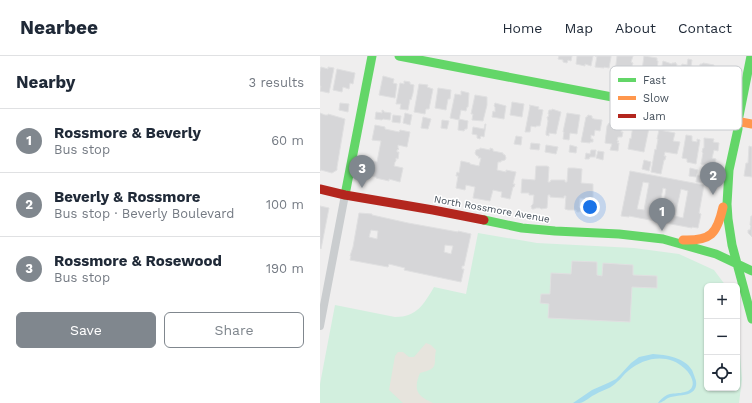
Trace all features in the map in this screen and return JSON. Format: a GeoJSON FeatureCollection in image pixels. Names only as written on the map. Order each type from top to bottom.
{"type":"FeatureCollection","features":[{"type":"Feature","properties":{"kind":"main road"},"geometry":{"type":"LineString","coordinates":[[346,195],[372,56]]}},
{"type":"Feature","properties":{"kind":"main road"},"geometry":{"type":"LineString","coordinates":[[399,56],[610,96]]}},
{"type":"Feature","properties":{"kind":"main road"},"geometry":{"type":"LineString","coordinates":[[742,101],[751,56]]}},
{"type":"Feature","properties":{"kind":"main road"},"geometry":{"type":"LineString","coordinates":[[742,122],[752,124]]}},
{"type":"Feature","properties":{"kind":"main road"},"geometry":{"type":"LineString","coordinates":[[663,240],[700,240],[707,238],[714,232],[721,218],[738,130]]}},
{"type":"Feature","properties":{"kind":"main road"},"geometry":{"type":"LineString","coordinates":[[729,170],[727,204],[732,245],[752,319]]}},
{"type":"Feature","properties":{"kind":"main road","name":"North Rossmore Avenue"},"geometry":{"type":"LineString","coordinates":[[320,189],[522,228],[626,234],[663,240],[709,252],[752,271]]}},
{"type":"Feature","properties":{"kind":"street"},"geometry":{"type":"LineString","coordinates":[[320,326],[346,195]]}},
{"type":"Feature","properties":{"kind":"green space"},"geometry":{"type":"Polygon","coordinates":[[[478,233],[537,243],[634,248],[679,254],[714,270],[724,283],[704,283],[704,391],[740,391],[740,354],[742,379],[739,403],[320,403],[320,384],[335,305],[395,317],[409,315],[414,312],[427,299],[434,287],[466,294],[478,233]]]}},
{"type":"Feature","properties":{"kind":"sand"},"geometry":{"type":"Polygon","coordinates":[[[426,343],[431,345],[436,350],[434,365],[431,369],[420,373],[417,382],[417,391],[425,399],[433,403],[403,403],[389,390],[395,356],[398,352],[403,352],[409,357],[414,357],[426,343]]]}},
{"type":"Feature","properties":{"kind":"water"},"geometry":{"type":"Polygon","coordinates":[[[653,354],[680,359],[689,366],[696,381],[694,391],[688,394],[674,396],[658,403],[667,395],[690,390],[693,382],[688,372],[678,363],[671,360],[656,359],[634,366],[613,386],[580,403],[573,403],[592,390],[616,379],[639,357],[653,354]]]}},
{"type":"Feature","properties":{"kind":"building"},"geometry":{"type":"Polygon","coordinates":[[[559,56],[572,56],[571,61],[568,60],[567,63],[563,62],[563,60],[558,59],[559,56]]]}},
{"type":"Feature","properties":{"kind":"building"},"geometry":{"type":"Polygon","coordinates":[[[577,56],[593,56],[591,66],[576,64],[577,56]]]}},
{"type":"Feature","properties":{"kind":"building"},"geometry":{"type":"Polygon","coordinates":[[[597,56],[611,56],[609,68],[595,67],[597,56]]]}},
{"type":"Feature","properties":{"kind":"building"},"geometry":{"type":"Polygon","coordinates":[[[617,56],[633,56],[631,62],[633,63],[632,66],[616,66],[617,56]]]}},
{"type":"Feature","properties":{"kind":"building"},"geometry":{"type":"Polygon","coordinates":[[[644,56],[657,58],[657,66],[643,66],[644,56]]]}},
{"type":"Feature","properties":{"kind":"building"},"geometry":{"type":"Polygon","coordinates":[[[688,59],[692,60],[691,66],[682,66],[682,64],[687,65],[688,59]]]}},
{"type":"Feature","properties":{"kind":"building"},"geometry":{"type":"Polygon","coordinates":[[[663,61],[672,64],[675,62],[677,64],[676,66],[662,66],[663,61]]]}},
{"type":"Feature","properties":{"kind":"building"},"geometry":{"type":"Polygon","coordinates":[[[700,64],[714,65],[700,66],[700,64]]]}},
{"type":"Feature","properties":{"kind":"building"},"geometry":{"type":"Polygon","coordinates":[[[321,67],[328,69],[328,67],[334,68],[329,93],[320,91],[321,67]]]}},
{"type":"Feature","properties":{"kind":"building"},"geometry":{"type":"Polygon","coordinates":[[[337,69],[355,73],[353,84],[350,83],[349,89],[343,87],[342,92],[333,90],[337,69]]]}},
{"type":"Feature","properties":{"kind":"building"},"geometry":{"type":"Polygon","coordinates":[[[383,76],[394,79],[393,83],[397,84],[395,98],[379,95],[383,76]]]}},
{"type":"Feature","properties":{"kind":"building"},"geometry":{"type":"Polygon","coordinates":[[[404,81],[410,82],[410,84],[414,85],[408,110],[400,109],[401,104],[396,104],[400,83],[404,84],[404,81]]]}},
{"type":"Feature","properties":{"kind":"building"},"geometry":{"type":"Polygon","coordinates":[[[419,84],[428,85],[427,87],[433,89],[429,109],[426,109],[425,114],[414,112],[419,84]]]}},
{"type":"Feature","properties":{"kind":"building"},"geometry":{"type":"Polygon","coordinates":[[[438,88],[451,90],[450,99],[448,99],[446,110],[435,108],[438,88]]]}},
{"type":"Feature","properties":{"kind":"building"},"geometry":{"type":"Polygon","coordinates":[[[461,91],[469,93],[468,107],[466,111],[461,110],[459,120],[450,118],[455,94],[461,95],[461,91]]]}},
{"type":"Feature","properties":{"kind":"building"},"geometry":{"type":"Polygon","coordinates":[[[475,95],[487,97],[487,105],[483,121],[472,120],[473,114],[471,114],[475,95]]]}},
{"type":"Feature","properties":{"kind":"building"},"geometry":{"type":"Polygon","coordinates":[[[512,102],[524,104],[522,117],[510,115],[512,102]]]}},
{"type":"Feature","properties":{"kind":"building"},"geometry":{"type":"Polygon","coordinates":[[[340,103],[349,104],[348,112],[339,110],[340,103]]]}},
{"type":"Feature","properties":{"kind":"building"},"geometry":{"type":"Polygon","coordinates":[[[495,103],[506,106],[504,119],[492,117],[493,111],[495,112],[495,103]]]}},
{"type":"Feature","properties":{"kind":"building"},"geometry":{"type":"Polygon","coordinates":[[[529,105],[539,107],[538,109],[543,110],[540,126],[531,126],[530,132],[525,132],[530,106],[529,105]]]}},
{"type":"Feature","properties":{"kind":"building"},"geometry":{"type":"Polygon","coordinates":[[[552,109],[561,112],[556,134],[549,133],[549,136],[546,135],[548,121],[547,117],[549,110],[552,109]]]}},
{"type":"Feature","properties":{"kind":"building"},"geometry":{"type":"Polygon","coordinates":[[[382,110],[384,112],[391,113],[390,120],[375,119],[376,112],[382,113],[382,110]]]}},
{"type":"Feature","properties":{"kind":"building"},"geometry":{"type":"Polygon","coordinates":[[[320,113],[345,119],[337,170],[332,173],[320,171],[320,113]]]}},
{"type":"Feature","properties":{"kind":"building"},"geometry":{"type":"Polygon","coordinates":[[[405,113],[412,115],[410,125],[403,123],[405,113]]]}},
{"type":"Feature","properties":{"kind":"building"},"geometry":{"type":"Polygon","coordinates":[[[567,113],[580,115],[577,134],[570,133],[569,140],[563,139],[567,113]]]}},
{"type":"Feature","properties":{"kind":"building"},"geometry":{"type":"Polygon","coordinates":[[[393,115],[401,116],[400,123],[392,122],[393,115]]]}},
{"type":"Feature","properties":{"kind":"building"},"geometry":{"type":"Polygon","coordinates":[[[588,115],[592,116],[594,119],[602,120],[600,131],[595,130],[594,136],[591,135],[593,142],[590,143],[581,142],[586,117],[588,115]]]}},
{"type":"Feature","properties":{"kind":"building"},"geometry":{"type":"Polygon","coordinates":[[[423,117],[431,119],[428,129],[421,128],[423,117]]]}},
{"type":"Feature","properties":{"kind":"building"},"geometry":{"type":"Polygon","coordinates":[[[459,119],[468,121],[467,129],[464,131],[458,130],[459,119]]]}},
{"type":"Feature","properties":{"kind":"building"},"geometry":{"type":"Polygon","coordinates":[[[442,120],[449,121],[447,129],[441,128],[442,120]]]}},
{"type":"Feature","properties":{"kind":"building"},"geometry":{"type":"Polygon","coordinates":[[[609,123],[610,130],[621,130],[621,132],[623,132],[622,137],[618,137],[618,151],[610,150],[612,144],[605,143],[607,126],[609,123]]]}},
{"type":"Feature","properties":{"kind":"building"},"geometry":{"type":"Polygon","coordinates":[[[485,124],[484,137],[481,136],[480,139],[477,138],[477,135],[472,134],[473,127],[484,129],[485,124]]]}},
{"type":"Feature","properties":{"kind":"building"},"geometry":{"type":"Polygon","coordinates":[[[375,125],[399,132],[400,130],[410,132],[407,147],[398,145],[399,149],[397,150],[397,152],[399,152],[398,159],[396,158],[394,166],[403,168],[400,182],[365,175],[368,160],[377,162],[381,141],[372,140],[375,125]]]}},
{"type":"Feature","properties":{"kind":"building"},"geometry":{"type":"Polygon","coordinates":[[[632,130],[649,130],[644,152],[628,149],[630,138],[631,139],[632,130]]]}},
{"type":"Feature","properties":{"kind":"building"},"geometry":{"type":"Polygon","coordinates":[[[659,130],[675,133],[673,141],[680,142],[677,154],[665,152],[664,156],[666,156],[661,174],[651,172],[659,130]]]}},
{"type":"Feature","properties":{"kind":"building"},"geometry":{"type":"Polygon","coordinates":[[[686,135],[692,136],[692,141],[697,142],[697,139],[700,140],[696,164],[687,162],[687,159],[682,158],[686,135]]]}},
{"type":"Feature","properties":{"kind":"building"},"geometry":{"type":"Polygon","coordinates":[[[516,136],[522,137],[521,145],[514,144],[516,136]]]}},
{"type":"Feature","properties":{"kind":"building"},"geometry":{"type":"Polygon","coordinates":[[[704,138],[714,139],[713,142],[719,143],[718,151],[714,150],[712,158],[716,159],[714,167],[701,164],[704,138]]]}},
{"type":"Feature","properties":{"kind":"building"},"geometry":{"type":"Polygon","coordinates":[[[531,143],[540,144],[539,150],[530,149],[531,143]]]}},
{"type":"Feature","properties":{"kind":"building"},"geometry":{"type":"Polygon","coordinates":[[[546,145],[558,147],[556,154],[545,152],[546,145]]]}},
{"type":"Feature","properties":{"kind":"building"},"geometry":{"type":"Polygon","coordinates":[[[570,145],[577,147],[576,153],[569,152],[570,145]]]}},
{"type":"Feature","properties":{"kind":"building"},"geometry":{"type":"Polygon","coordinates":[[[749,146],[752,147],[752,177],[744,176],[746,163],[748,163],[749,146]]]}},
{"type":"Feature","properties":{"kind":"building"},"geometry":{"type":"Polygon","coordinates":[[[480,148],[490,150],[490,148],[493,149],[493,151],[503,153],[505,155],[505,160],[498,162],[497,170],[516,172],[513,184],[515,184],[510,199],[501,197],[502,192],[493,190],[490,201],[473,198],[475,187],[466,185],[465,190],[456,188],[458,176],[456,176],[457,172],[459,173],[461,161],[479,166],[481,158],[478,158],[479,157],[475,153],[476,150],[480,148]]]}},
{"type":"Feature","properties":{"kind":"building"},"geometry":{"type":"Polygon","coordinates":[[[591,150],[596,150],[595,157],[585,159],[586,153],[590,154],[591,150]]]}},
{"type":"Feature","properties":{"kind":"building"},"geometry":{"type":"Polygon","coordinates":[[[598,151],[604,152],[603,160],[596,158],[598,151]]]}},
{"type":"Feature","properties":{"kind":"building"},"geometry":{"type":"Polygon","coordinates":[[[644,160],[651,162],[649,171],[642,169],[644,160]]]}},
{"type":"Feature","properties":{"kind":"building"},"geometry":{"type":"Polygon","coordinates":[[[536,166],[549,167],[548,182],[551,180],[565,180],[565,182],[567,182],[568,168],[582,169],[581,183],[593,184],[593,198],[580,198],[579,207],[581,211],[579,212],[576,210],[565,209],[566,196],[564,196],[564,198],[550,197],[550,195],[548,195],[547,208],[532,209],[531,206],[533,204],[534,195],[529,195],[529,193],[521,193],[522,179],[535,180],[536,166]]]}},
{"type":"Feature","properties":{"kind":"building"},"geometry":{"type":"Polygon","coordinates":[[[690,168],[698,170],[696,177],[689,176],[690,168]]]}},
{"type":"Feature","properties":{"kind":"building"},"geometry":{"type":"Polygon","coordinates":[[[630,171],[704,185],[698,228],[629,216],[621,216],[630,171]],[[643,182],[637,209],[644,210],[649,183],[643,182]],[[663,188],[658,213],[662,214],[666,189],[663,188]],[[681,189],[675,216],[683,218],[688,191],[681,189]]]}},
{"type":"Feature","properties":{"kind":"building"},"geometry":{"type":"Polygon","coordinates":[[[697,175],[705,176],[703,183],[696,182],[697,175]]]}},
{"type":"Feature","properties":{"kind":"building"},"geometry":{"type":"Polygon","coordinates":[[[320,206],[329,208],[321,249],[320,248],[320,206]]]}},
{"type":"Feature","properties":{"kind":"building"},"geometry":{"type":"Polygon","coordinates":[[[359,213],[372,214],[408,223],[471,234],[464,266],[462,266],[462,269],[464,269],[461,282],[404,270],[405,268],[389,264],[388,267],[350,260],[359,213]],[[371,230],[369,237],[377,239],[378,231],[371,230]],[[445,245],[444,252],[451,254],[453,246],[445,245]]]}},
{"type":"Feature","properties":{"kind":"building"},"geometry":{"type":"Polygon","coordinates":[[[751,216],[752,237],[748,233],[751,226],[751,216]]]}},
{"type":"Feature","properties":{"kind":"building"},"geometry":{"type":"Polygon","coordinates":[[[572,261],[597,262],[597,275],[602,276],[603,263],[633,265],[633,275],[657,276],[657,288],[632,287],[630,322],[548,318],[549,304],[540,303],[541,294],[550,294],[551,273],[571,274],[572,261]]]}},
{"type":"Feature","properties":{"kind":"traffic: fast"},"geometry":{"type":"LineString","coordinates":[[345,195],[372,56]]}},
{"type":"Feature","properties":{"kind":"traffic: fast"},"geometry":{"type":"LineString","coordinates":[[399,56],[610,97]]}},
{"type":"Feature","properties":{"kind":"traffic: fast"},"geometry":{"type":"LineString","coordinates":[[742,101],[751,56]]}},
{"type":"Feature","properties":{"kind":"traffic: fast"},"geometry":{"type":"LineString","coordinates":[[738,130],[729,170],[727,204],[728,219],[732,245],[752,319]]}},
{"type":"Feature","properties":{"kind":"traffic: fast"},"geometry":{"type":"LineString","coordinates":[[484,220],[522,228],[619,234],[663,239],[716,254],[752,271]]}},
{"type":"Feature","properties":{"kind":"traffic: slow"},"geometry":{"type":"LineString","coordinates":[[742,122],[752,124]]}},
{"type":"Feature","properties":{"kind":"traffic: slow"},"geometry":{"type":"LineString","coordinates":[[683,240],[700,239],[711,234],[718,224],[723,207]]}},
{"type":"Feature","properties":{"kind":"traffic: jam"},"geometry":{"type":"LineString","coordinates":[[320,189],[345,195],[484,220]]}},
{"type":"Feature","properties":{"kind":"place","name":"Rossmore & Rosewood"},"geometry":{"type":"Point","coordinates":[362,188]}},
{"type":"Feature","properties":{"kind":"place","name":"Beverly & Rossmore"},"geometry":{"type":"Point","coordinates":[713,195]}},
{"type":"Feature","properties":{"kind":"place","name":"Rossmore & Beverly"},"geometry":{"type":"Point","coordinates":[662,231]}}]}
